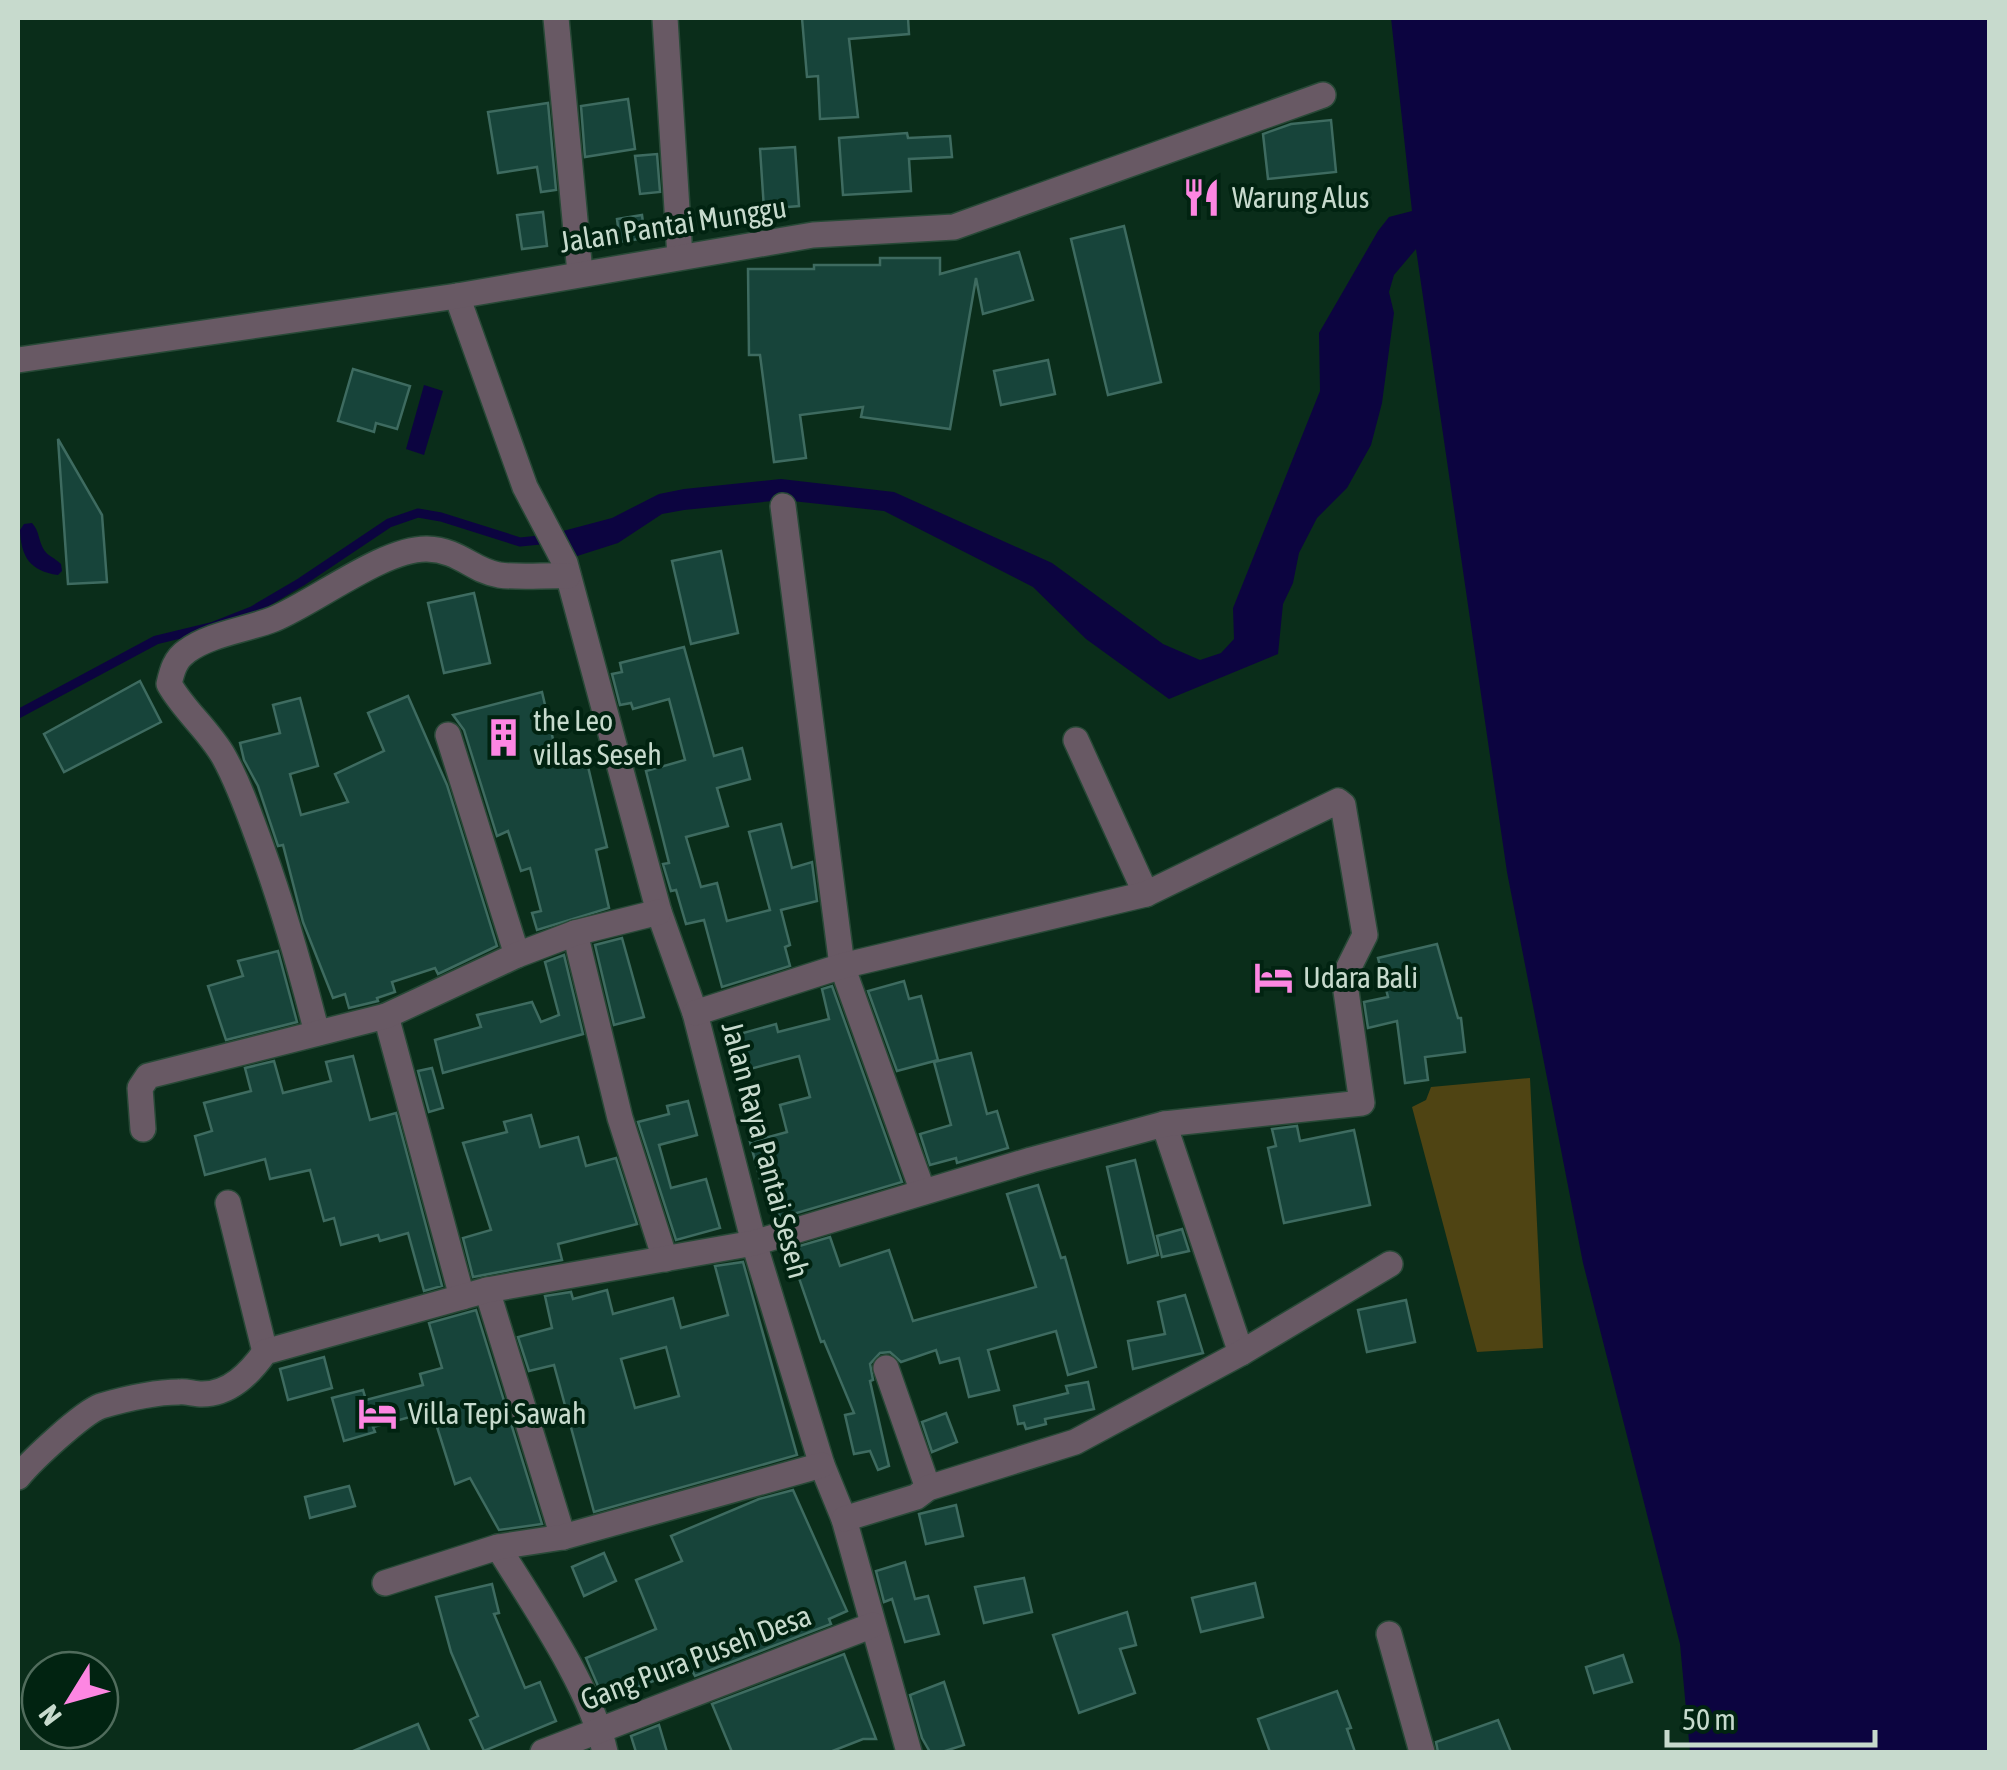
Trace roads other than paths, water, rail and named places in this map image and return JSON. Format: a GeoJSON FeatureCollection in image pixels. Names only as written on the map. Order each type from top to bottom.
{"type":"FeatureCollection","features":[{"type":"Feature","properties":{"kind":"street"},"geometry":{"type":"LineString","coordinates":[[556,18],[580,274]]}},
{"type":"Feature","properties":{"kind":"street"},"geometry":{"type":"LineString","coordinates":[[665,18],[680,257]]}},
{"type":"Feature","properties":{"kind":"street","name":"Jalan Pantai Munggu"},"geometry":{"type":"LineString","coordinates":[[18,360],[457,296],[813,235],[954,227],[1322,95]]}},
{"type":"Feature","properties":{"kind":"street","name":"Jalan Raya Pantai Seseh"},"geometry":{"type":"LineString","coordinates":[[457,296],[525,487],[567,569],[659,912],[695,1013],[754,1243],[840,1511],[908,1752]]}},
{"type":"Feature","properties":{"kind":"street"},"geometry":{"type":"LineString","coordinates":[[783,506],[842,966],[923,1192]]}},
{"type":"Feature","properties":{"kind":"street"},"geometry":{"type":"LineString","coordinates":[[317,1033],[293,936],[254,826],[225,759],[169,684],[173,668],[182,654],[199,643],[302,607],[383,559],[404,552],[424,548],[454,552],[497,575],[567,569]]}},
{"type":"Feature","properties":{"kind":"street"},"geometry":{"type":"LineString","coordinates":[[448,735],[517,955]]}},
{"type":"Feature","properties":{"kind":"street"},"geometry":{"type":"LineString","coordinates":[[1076,740],[1146,894]]}},
{"type":"Feature","properties":{"kind":"street"},"geometry":{"type":"LineString","coordinates":[[18,1477],[31,1461],[96,1408],[156,1394],[206,1394],[221,1390],[233,1386],[255,1367],[265,1352],[475,1294],[754,1243],[1164,1124],[1362,1102],[1344,977],[1365,934],[1344,805],[1338,801],[1146,894],[842,966],[695,1013]]}},
{"type":"Feature","properties":{"kind":"street"},"geometry":{"type":"LineString","coordinates":[[143,1129],[140,1088],[148,1076],[386,1016],[575,932],[659,912]]}},
{"type":"Feature","properties":{"kind":"street"},"geometry":{"type":"LineString","coordinates":[[575,932],[620,1118],[666,1260]]}},
{"type":"Feature","properties":{"kind":"street"},"geometry":{"type":"LineString","coordinates":[[386,1016],[475,1294],[563,1537]]}},
{"type":"Feature","properties":{"kind":"street"},"geometry":{"type":"LineString","coordinates":[[1164,1124],[1241,1353]]}},
{"type":"Feature","properties":{"kind":"street"},"geometry":{"type":"LineString","coordinates":[[228,1203],[265,1352]]}},
{"type":"Feature","properties":{"kind":"street"},"geometry":{"type":"LineString","coordinates":[[840,1511],[916,1497],[928,1488],[1075,1442],[1241,1353],[1390,1264]]}},
{"type":"Feature","properties":{"kind":"street"},"geometry":{"type":"LineString","coordinates":[[886,1368],[928,1488]]}},
{"type":"Feature","properties":{"kind":"street"},"geometry":{"type":"LineString","coordinates":[[385,1583],[498,1547],[563,1537],[822,1464]]}},
{"type":"Feature","properties":{"kind":"street"},"geometry":{"type":"LineString","coordinates":[[498,1547],[547,1628],[602,1741]]}},
{"type":"Feature","properties":{"kind":"street","name":"Gang Pura Puseh Desa"},"geometry":{"type":"LineString","coordinates":[[543,1752],[602,1741],[874,1625]]}},
{"type":"Feature","properties":{"kind":"street"},"geometry":{"type":"LineString","coordinates":[[1389,1634],[1422,1752]]}},
{"type":"Feature","properties":{"kind":"waterway"},"geometry":{"type":"LineString","coordinates":[[18,714],[156,640],[214,626],[252,611],[389,523],[418,513],[520,542],[550,539]]}},
{"type":"Feature","properties":{"kind":"place","name":"Warung Alus"},"geometry":{"type":"Point","coordinates":[1202,198]}},
{"type":"Feature","properties":{"kind":"place","name":"the Leo villas Seseh"},"geometry":{"type":"Point","coordinates":[503,738]}},
{"type":"Feature","properties":{"kind":"place","name":"Udara Bali"},"geometry":{"type":"Point","coordinates":[1273,978]}},
{"type":"Feature","properties":{"kind":"place","name":"Villa Tepi Sawah"},"geometry":{"type":"Point","coordinates":[378,1414]}}]}
